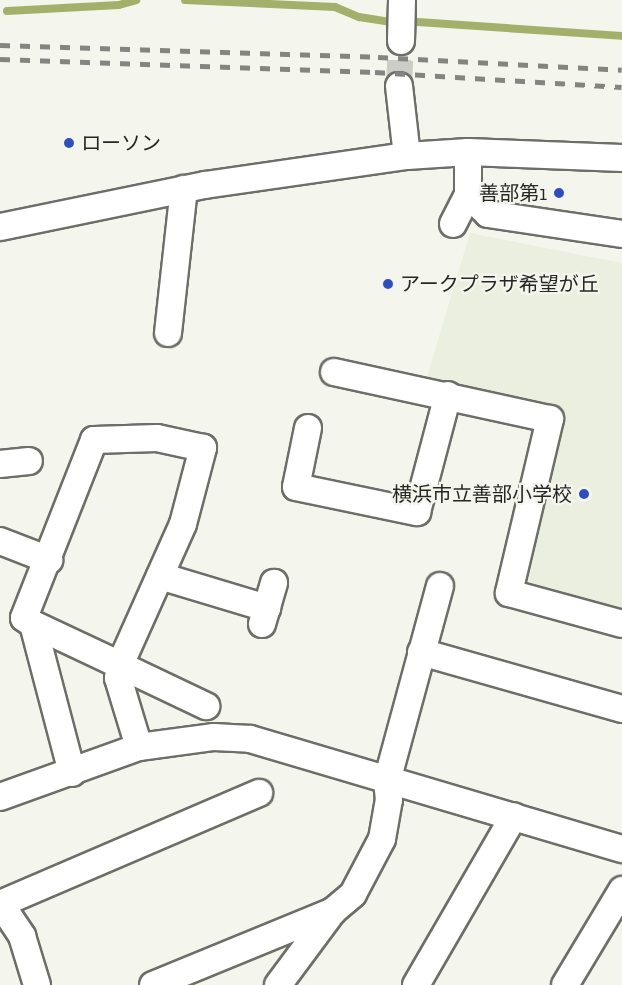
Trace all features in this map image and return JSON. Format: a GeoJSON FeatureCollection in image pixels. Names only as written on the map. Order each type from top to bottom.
{"type":"FeatureCollection","features":[{"type":"Feature","properties":{"kind":"street"},"geometry":{"type":"LineString","coordinates":[[401,40],[402,0]]}},
{"type":"Feature","properties":{"kind":"street"},"geometry":{"type":"LineString","coordinates":[[399,86],[407,156]]}},
{"type":"Feature","properties":{"kind":"street"},"geometry":{"type":"LineString","coordinates":[[453,224],[468,194],[468,152]]}},
{"type":"Feature","properties":{"kind":"street"},"geometry":{"type":"LineString","coordinates":[[0,227],[183,189],[407,156],[468,152],[622,158]]}},
{"type":"Feature","properties":{"kind":"street"},"geometry":{"type":"LineString","coordinates":[[168,333],[183,189]]}},
{"type":"Feature","properties":{"kind":"street"},"geometry":{"type":"LineString","coordinates":[[468,194],[488,214],[622,234]]}},
{"type":"Feature","properties":{"kind":"street"},"geometry":{"type":"LineString","coordinates":[[334,372],[448,394],[550,419],[509,592],[622,624]]}},
{"type":"Feature","properties":{"kind":"street"},"geometry":{"type":"LineString","coordinates":[[308,428],[296,487],[417,513],[448,394]]}},
{"type":"Feature","properties":{"kind":"street"},"geometry":{"type":"LineString","coordinates":[[139,747],[118,678],[120,665],[183,524],[203,448],[157,438],[94,440],[49,560],[24,618],[33,624],[120,665],[206,706]]}},
{"type":"Feature","properties":{"kind":"street"},"geometry":{"type":"LineString","coordinates":[[0,464],[29,461]]}},
{"type":"Feature","properties":{"kind":"street"},"geometry":{"type":"LineString","coordinates":[[0,541],[49,560]]}},
{"type":"Feature","properties":{"kind":"street"},"geometry":{"type":"LineString","coordinates":[[160,576],[265,616],[274,582]]}},
{"type":"Feature","properties":{"kind":"street"},"geometry":{"type":"LineString","coordinates":[[278,985],[333,911],[353,894],[382,839],[389,800],[387,781],[440,586]]}},
{"type":"Feature","properties":{"kind":"street"},"geometry":{"type":"LineString","coordinates":[[33,624],[72,773]]}},
{"type":"Feature","properties":{"kind":"street"},"geometry":{"type":"LineString","coordinates":[[421,652],[622,709]]}},
{"type":"Feature","properties":{"kind":"street"},"geometry":{"type":"LineString","coordinates":[[0,797],[139,747],[214,736],[250,739],[271,752],[514,816],[622,849]]}},
{"type":"Feature","properties":{"kind":"street"},"geometry":{"type":"LineString","coordinates":[[37,985],[22,936],[0,904],[260,794]]}},
{"type":"Feature","properties":{"kind":"street"},"geometry":{"type":"LineString","coordinates":[[416,985],[514,816]]}},
{"type":"Feature","properties":{"kind":"street"},"geometry":{"type":"LineString","coordinates":[[566,985],[622,890]]}},
{"type":"Feature","properties":{"kind":"street"},"geometry":{"type":"LineString","coordinates":[[153,985],[333,911]]}},
{"type":"Feature","properties":{"kind":"shaded area","name":"横浜市立善部小学校"},"geometry":{"type":"Polygon","coordinates":[[[470,233],[622,263],[622,610],[530,583],[526,573],[566,415],[426,380],[470,233]]]}},
{"type":"Feature","properties":{"kind":"waterway"},"geometry":{"type":"LineString","coordinates":[[7,11],[119,5],[136,0]]}},
{"type":"Feature","properties":{"kind":"waterway"},"geometry":{"type":"LineString","coordinates":[[185,0],[335,7],[359,17],[392,22]]}},
{"type":"Feature","properties":{"kind":"waterway"},"geometry":{"type":"LineString","coordinates":[[418,22],[622,36]]}},
{"type":"Feature","properties":{"kind":"tunnel"},"geometry":{"type":"LineString","coordinates":[[399,86],[401,41]]}},
{"type":"Feature","properties":{"kind":"railway"},"geometry":{"type":"LineString","coordinates":[[0,45],[378,57],[622,70]]}},
{"type":"Feature","properties":{"kind":"railway"},"geometry":{"type":"LineString","coordinates":[[0,59],[375,72],[622,87]]}},
{"type":"Feature","properties":{"kind":"place","name":"ローソン"},"geometry":{"type":"Point","coordinates":[69,143]}},
{"type":"Feature","properties":{"kind":"place","name":"善部第1"},"geometry":{"type":"Point","coordinates":[559,193]}},
{"type":"Feature","properties":{"kind":"place","name":"アークプラザ希望が丘"},"geometry":{"type":"Point","coordinates":[388,284]}},
{"type":"Feature","properties":{"kind":"place","name":"横浜市立善部小学校"},"geometry":{"type":"Point","coordinates":[584,494]}}]}
